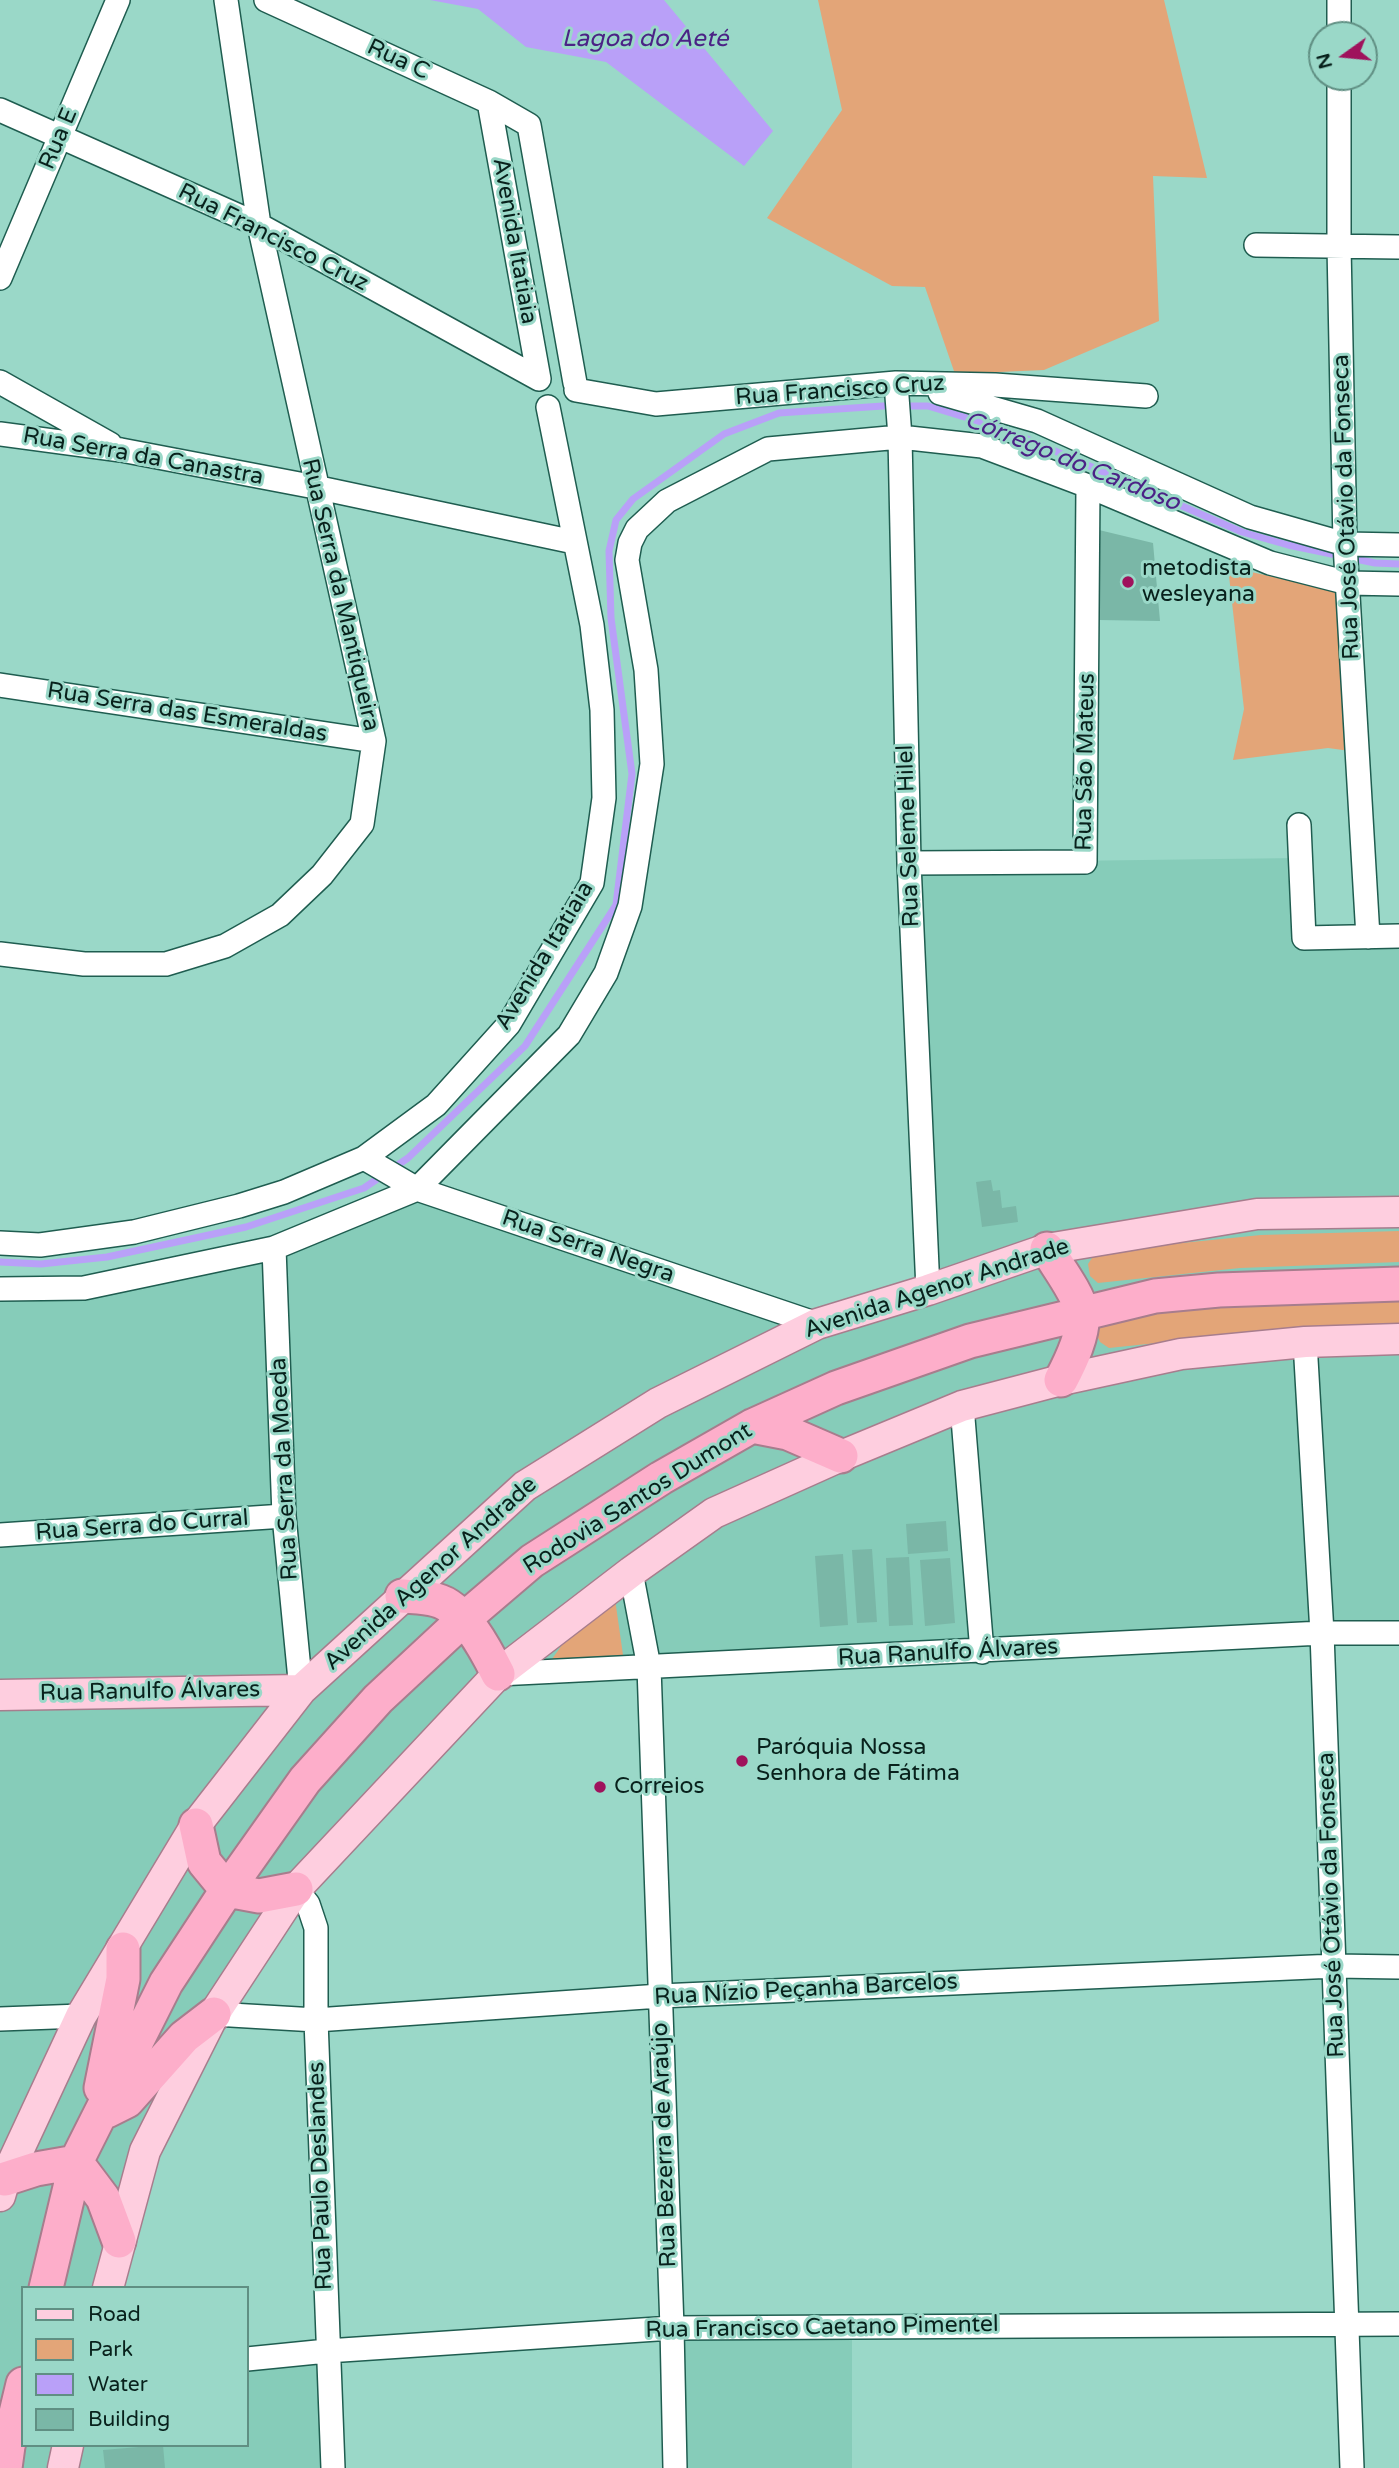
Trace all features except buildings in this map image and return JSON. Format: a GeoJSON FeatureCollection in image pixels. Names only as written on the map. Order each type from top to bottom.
{"type":"FeatureCollection","features":[{"type":"Feature","properties":{"kind":"highway"},"geometry":{"type":"LineString","coordinates":[[1047,1249],[1082,1313],[1076,1351],[1061,1380]]}},
{"type":"Feature","properties":{"kind":"highway","name":"Rodovia Santos Dumont"},"geometry":{"type":"LineString","coordinates":[[46,2286],[76,2162],[166,1983],[227,1890],[305,1780],[378,1699],[464,1619],[532,1562],[661,1478],[752,1426],[836,1388],[958,1345],[1155,1296],[1219,1290],[1399,1284]]}},
{"type":"Feature","properties":{"kind":"highway"},"geometry":{"type":"LineString","coordinates":[[752,1426],[788,1433],[841,1455]]}},
{"type":"Feature","properties":{"kind":"highway"},"geometry":{"type":"LineString","coordinates":[[402,1596],[438,1600],[464,1619],[485,1647],[498,1674]]}},
{"type":"Feature","properties":{"kind":"highway"},"geometry":{"type":"LineString","coordinates":[[196,1825],[204,1862],[227,1890],[259,1896],[296,1889]]}},
{"type":"Feature","properties":{"kind":"highway"},"geometry":{"type":"LineString","coordinates":[[123,1949],[123,1979],[100,2089],[101,2114],[127,2101],[184,2037],[214,2014]]}},
{"type":"Feature","properties":{"kind":"highway"},"geometry":{"type":"LineString","coordinates":[[3,2188],[36,2168],[76,2162],[103,2198],[119,2241]]}},
{"type":"Feature","properties":{"kind":"highway"},"geometry":{"type":"LineString","coordinates":[[5,2468],[21,2392]]}},
{"type":"Feature","properties":{"kind":"main road","name":"Avenida Agenor Andrade"},"geometry":{"type":"LineString","coordinates":[[3,2188],[81,2016],[196,1825],[301,1690],[525,1486],[658,1403],[817,1324],[1047,1249],[1257,1214],[1399,1212]]}},
{"type":"Feature","properties":{"kind":"main road"},"geometry":{"type":"LineString","coordinates":[[108,2286],[145,2151],[214,2014],[296,1889],[498,1674],[631,1572],[714,1513],[841,1455],[962,1406],[1061,1380],[1181,1354],[1305,1342],[1399,1339]]}},
{"type":"Feature","properties":{"kind":"main road","name":"Rua Ranulfo Álvares"},"geometry":{"type":"LineString","coordinates":[[0,1695],[301,1690]]}},
{"type":"Feature","properties":{"kind":"main road"},"geometry":{"type":"LineString","coordinates":[[63,2468],[68,2447]]}},
{"type":"Feature","properties":{"kind":"street","name":"Rua E"},"geometry":{"type":"LineString","coordinates":[[0,278],[118,0]]}},
{"type":"Feature","properties":{"kind":"street","name":"Rua Serra da Mantiqueira"},"geometry":{"type":"LineString","coordinates":[[0,954],[84,964],[166,964],[225,946],[280,915],[322,875],[362,824],[374,741],[315,487],[259,225],[226,0]]}},
{"type":"Feature","properties":{"kind":"street","name":"Rua C"},"geometry":{"type":"LineString","coordinates":[[266,0],[489,102],[529,125]]}},
{"type":"Feature","properties":{"kind":"street"},"geometry":{"type":"LineString","coordinates":[[1339,0],[1339,21]]}},
{"type":"Feature","properties":{"kind":"street","name":"Rua José Otávio da Fonseca"},"geometry":{"type":"LineString","coordinates":[[1339,91],[1345,544],[1368,937]]}},
{"type":"Feature","properties":{"kind":"street","name":"Avenida Itatiaia"},"geometry":{"type":"LineString","coordinates":[[0,1243],[40,1245],[134,1232],[284,1192],[364,1158],[436,1105],[509,1024],[592,883],[604,798],[602,710],[592,625],[548,407],[539,399],[537,392],[539,379],[489,102]]}},
{"type":"Feature","properties":{"kind":"street","name":"Rua Francisco Cruz"},"geometry":{"type":"LineString","coordinates":[[0,110],[259,225],[539,379]]}},
{"type":"Feature","properties":{"kind":"street","name":"Avenida Itatiaia"},"geometry":{"type":"LineString","coordinates":[[529,125],[576,387]]}},
{"type":"Feature","properties":{"kind":"street"},"geometry":{"type":"LineString","coordinates":[[1256,245],[1399,247]]}},
{"type":"Feature","properties":{"kind":"street"},"geometry":{"type":"LineString","coordinates":[[539,379],[543,374],[556,369],[568,373],[576,387],[575,396],[567,406],[554,409],[548,407]]}},
{"type":"Feature","properties":{"kind":"street"},"geometry":{"type":"LineString","coordinates":[[0,382],[121,450]]}},
{"type":"Feature","properties":{"kind":"street","name":"Rua Francisco Cruz"},"geometry":{"type":"LineString","coordinates":[[576,387],[656,404],[896,383],[995,385],[1146,396]]}},
{"type":"Feature","properties":{"kind":"street"},"geometry":{"type":"LineString","coordinates":[[896,383],[967,399],[1037,421],[1250,517],[1345,544],[1399,545]]}},
{"type":"Feature","properties":{"kind":"street","name":"Rua Seleme Hilel"},"geometry":{"type":"LineString","coordinates":[[896,383],[900,437],[909,863],[928,1290]]}},
{"type":"Feature","properties":{"kind":"street","name":"Rua Serra da Canastra"},"geometry":{"type":"LineString","coordinates":[[0,434],[121,450],[574,541]]}},
{"type":"Feature","properties":{"kind":"street","name":"Avenida Itatiaia"},"geometry":{"type":"LineString","coordinates":[[0,1289],[84,1288],[274,1248],[417,1189],[569,1035],[606,973],[630,906],[652,764],[646,670],[627,560],[630,543],[637,529],[667,501],[768,449],[900,437]]}},
{"type":"Feature","properties":{"kind":"street"},"geometry":{"type":"LineString","coordinates":[[900,437],[982,446],[1088,486],[1270,563],[1348,583],[1399,584]]}},
{"type":"Feature","properties":{"kind":"street","name":"Rua São Mateus"},"geometry":{"type":"LineString","coordinates":[[909,863],[1085,862],[1088,486]]}},
{"type":"Feature","properties":{"kind":"street","name":"Rua Serra das Esmeraldas"},"geometry":{"type":"LineString","coordinates":[[0,685],[374,741]]}},
{"type":"Feature","properties":{"kind":"street"},"geometry":{"type":"LineString","coordinates":[[1298,825],[1304,938],[1399,936]]}},
{"type":"Feature","properties":{"kind":"street","name":"Rua Serra Negra"},"geometry":{"type":"LineString","coordinates":[[364,1158],[417,1189],[817,1324]]}},
{"type":"Feature","properties":{"kind":"street","name":"Rua Serra da Moeda"},"geometry":{"type":"LineString","coordinates":[[274,1248],[284,1516],[301,1690]]}},
{"type":"Feature","properties":{"kind":"street","name":"Rua José Otávio da Fonseca"},"geometry":{"type":"LineString","coordinates":[[1305,1342],[1322,1633],[1352,2468]]}},
{"type":"Feature","properties":{"kind":"street"},"geometry":{"type":"LineString","coordinates":[[962,1406],[982,1651]]}},
{"type":"Feature","properties":{"kind":"street","name":"Rua Serra do Curral"},"geometry":{"type":"LineString","coordinates":[[0,1535],[284,1516]]}},
{"type":"Feature","properties":{"kind":"street","name":"Rua Bezerra de Araújo"},"geometry":{"type":"LineString","coordinates":[[631,1572],[649,1667],[675,2468]]}},
{"type":"Feature","properties":{"kind":"street","name":"Rua Ranulfo Álvares"},"geometry":{"type":"LineString","coordinates":[[498,1674],[1322,1633],[1399,1633]]}},
{"type":"Feature","properties":{"kind":"street","name":"Rua Paulo Deslandes"},"geometry":{"type":"LineString","coordinates":[[296,1889],[308,1904],[316,1928],[316,2020],[332,2468]]}},
{"type":"Feature","properties":{"kind":"street","name":"Rua Nízio Peçanha Barcelos"},"geometry":{"type":"LineString","coordinates":[[214,2014],[316,2020],[660,1996],[1335,1966],[1399,1967]]}},
{"type":"Feature","properties":{"kind":"street"},"geometry":{"type":"LineString","coordinates":[[0,2019],[81,2016]]}},
{"type":"Feature","properties":{"kind":"street","name":"Rua Francisco Caetano Pimentel"},"geometry":{"type":"LineString","coordinates":[[248,2359],[327,2351],[672,2328],[1399,2324]]}},
{"type":"Feature","properties":{"kind":"shaded area"},"geometry":{"type":"Polygon","coordinates":[[[1299,858],[1304,938],[1399,936],[1399,1639],[498,1675],[297,1889],[213,2014],[109,2286],[21,2286],[21,2447],[248,2447],[248,2359],[327,2351],[333,2468],[0,2468],[0,1289],[39,1289],[274,1248],[417,1190],[818,1325],[928,1289],[909,863],[1299,858]]]}},
{"type":"Feature","properties":{"kind":"shaded area"},"geometry":{"type":"Polygon","coordinates":[[[852,2327],[852,2468],[675,2468],[673,2329],[852,2327]]]}},
{"type":"Feature","properties":{"kind":"green space"},"geometry":{"type":"Polygon","coordinates":[[[818,0],[1164,0],[1207,178],[1153,176],[1159,321],[1044,370],[955,374],[925,287],[892,286],[767,218],[842,110],[818,0]]]}},
{"type":"Feature","properties":{"kind":"green space"},"geometry":{"type":"Polygon","coordinates":[[[1228,567],[1343,592],[1350,751],[1328,748],[1233,760],[1244,709],[1228,567]]]}},
{"type":"Feature","properties":{"kind":"green space"},"geometry":{"type":"Polygon","coordinates":[[[1399,1231],[1399,1262],[1240,1268],[1098,1283],[1090,1276],[1088,1264],[1094,1255],[1113,1250],[1261,1235],[1399,1231]]]}},
{"type":"Feature","properties":{"kind":"green space"},"geometry":{"type":"Polygon","coordinates":[[[1399,1300],[1399,1329],[1282,1330],[1109,1348],[1100,1342],[1094,1329],[1101,1321],[1211,1304],[1399,1300]]]}},
{"type":"Feature","properties":{"kind":"green space"},"geometry":{"type":"Polygon","coordinates":[[[615,1599],[623,1655],[552,1659],[567,1638],[615,1599]]]}},
{"type":"Feature","properties":{"kind":"water","name":"Lagoa do Aeté"},"geometry":{"type":"Polygon","coordinates":[[[430,0],[664,0],[773,131],[744,166],[606,62],[526,47],[478,9],[430,0]]]}},
{"type":"Feature","properties":{"kind":"waterway","name":"Córrego do Cardoso"},"geometry":{"type":"LineString","coordinates":[[0,1262],[41,1264],[107,1257],[246,1227],[364,1188],[408,1158],[525,1046],[616,905],[632,774],[611,618],[609,551],[616,520],[633,499],[724,434],[779,413],[883,406],[928,406],[1004,429],[1242,532],[1288,545],[1375,563],[1399,564]]}},
{"type":"Feature","properties":{"kind":"place","name":"metodista wesleyana"},"geometry":{"type":"Point","coordinates":[1128,582]}},
{"type":"Feature","properties":{"kind":"place","name":"Paróquia Nossa Senhora de Fátima"},"geometry":{"type":"Point","coordinates":[742,1761]}},
{"type":"Feature","properties":{"kind":"place","name":"Correios"},"geometry":{"type":"Point","coordinates":[600,1787]}}]}
